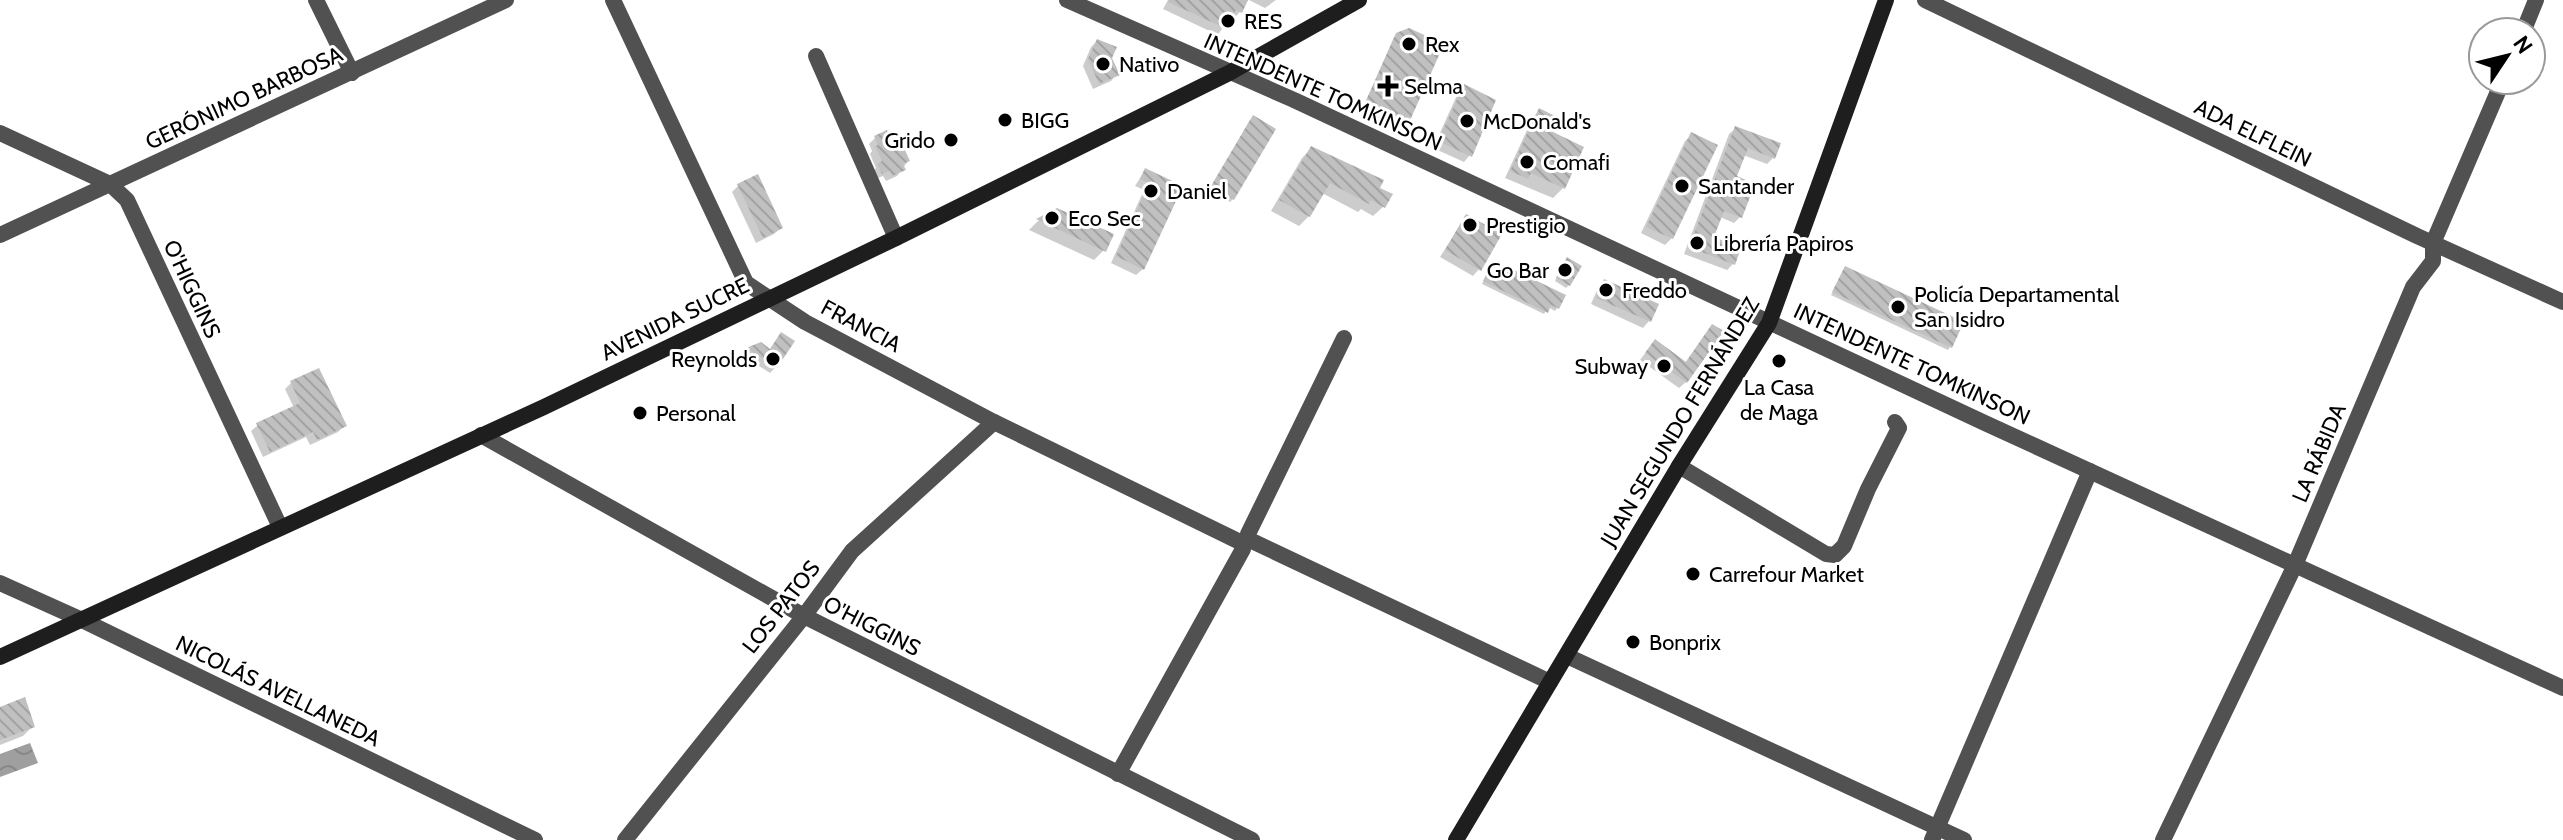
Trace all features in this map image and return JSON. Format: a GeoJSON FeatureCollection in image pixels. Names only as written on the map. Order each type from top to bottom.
{"type":"FeatureCollection","features":[{"type":"Feature","properties":{"kind":"main road","name":"AVENIDA SUCRE"},"geometry":{"type":"LineString","coordinates":[[0,657],[481,435],[896,238],[1229,73],[1359,0]]}},
{"type":"Feature","properties":{"kind":"main road","name":"JUAN SEGUNDO FERNÁNDEZ"},"geometry":{"type":"LineString","coordinates":[[1456,840],[1679,466],[1769,323],[1886,0]]}},
{"type":"Feature","properties":{"kind":"street"},"geometry":{"type":"LineString","coordinates":[[316,0],[352,73]]}},
{"type":"Feature","properties":{"kind":"street","name":"GERÓNIMO BARBOSA"},"geometry":{"type":"LineString","coordinates":[[0,235],[506,0]]}},
{"type":"Feature","properties":{"kind":"street","name":"FRANCIA"},"geometry":{"type":"LineString","coordinates":[[613,0],[746,283],[767,299],[994,422],[1550,682]]}},
{"type":"Feature","properties":{"kind":"street","name":"INTENDENTE TOMKINSON"},"geometry":{"type":"LineString","coordinates":[[1067,0],[1294,100],[1769,323],[2563,688]]}},
{"type":"Feature","properties":{"kind":"street","name":"ADA ELFLEIN"},"geometry":{"type":"LineString","coordinates":[[1925,0],[2563,302]]}},
{"type":"Feature","properties":{"kind":"street"},"geometry":{"type":"LineString","coordinates":[[816,56],[896,238]]}},
{"type":"Feature","properties":{"kind":"street","name":"LA RÁBIDA"},"geometry":{"type":"LineString","coordinates":[[2163,840],[2295,565],[2413,287],[2433,261],[2433,243],[2496,96]]}},
{"type":"Feature","properties":{"kind":"street","name":"O'HIGGINS"},"geometry":{"type":"LineString","coordinates":[[0,133],[110,184],[127,200],[280,527]]}},
{"type":"Feature","properties":{"kind":"street"},"geometry":{"type":"LineString","coordinates":[[1118,774],[1246,542],[1344,338]]}},
{"type":"Feature","properties":{"kind":"street","name":"LOS PATOS"},"geometry":{"type":"LineString","coordinates":[[625,840],[804,616],[852,551],[994,422]]}},
{"type":"Feature","properties":{"kind":"street"},"geometry":{"type":"LineString","coordinates":[[1679,466],[1826,554],[1835,555],[1844,546],[1899,428],[1895,422]]}},
{"type":"Feature","properties":{"kind":"street","name":"O'HIGGINS"},"geometry":{"type":"LineString","coordinates":[[481,435],[804,616],[1252,840]]}},
{"type":"Feature","properties":{"kind":"street"},"geometry":{"type":"LineString","coordinates":[[1935,834],[2090,471]]}},
{"type":"Feature","properties":{"kind":"street","name":"NICOLÁS AVELLANEDA"},"geometry":{"type":"LineString","coordinates":[[0,583],[535,840]]}},
{"type":"Feature","properties":{"kind":"street"},"geometry":{"type":"LineString","coordinates":[[1567,656],[1935,834],[1964,840]]}},
{"type":"Feature","properties":{"kind":"water"},"geometry":{"type":"Polygon","coordinates":[[[30,743],[38,763],[0,777],[0,754],[30,743]]]}},
{"type":"Feature","properties":{"kind":"building"},"geometry":{"type":"Polygon","coordinates":[[[1169,0],[1248,0],[1242,13],[1236,10],[1227,29],[1169,0]]]}},
{"type":"Feature","properties":{"kind":"building"},"geometry":{"type":"Polygon","coordinates":[[[1409,28],[1444,44],[1408,125],[1364,105],[1396,33],[1409,28]]]}},
{"type":"Feature","properties":{"kind":"building","name":"Nativo"},"geometry":{"type":"Polygon","coordinates":[[[1097,39],[1117,47],[1112,58],[1120,75],[1099,84],[1088,59],[1097,39]]]}},
{"type":"Feature","properties":{"kind":"building","name":"McDonald's"},"geometry":{"type":"Polygon","coordinates":[[[1464,84],[1496,100],[1472,157],[1438,141],[1464,84]]]}},
{"type":"Feature","properties":{"kind":"building"},"geometry":{"type":"Polygon","coordinates":[[[1539,108],[1557,117],[1551,131],[1584,147],[1565,189],[1531,173],[1528,179],[1510,171],[1539,108]]]}},
{"type":"Feature","properties":{"kind":"building"},"geometry":{"type":"Polygon","coordinates":[[[1253,115],[1276,129],[1234,200],[1211,186],[1253,115]]]}},
{"type":"Feature","properties":{"kind":"building"},"geometry":{"type":"Polygon","coordinates":[[[1735,126],[1781,143],[1775,159],[1748,148],[1737,176],[1755,184],[1742,218],[1724,211],[1714,237],[1741,248],[1735,265],[1689,247],[1735,126]]]}},
{"type":"Feature","properties":{"kind":"building"},"geometry":{"type":"Polygon","coordinates":[[[887,130],[891,139],[898,135],[910,161],[903,164],[906,170],[892,176],[890,171],[882,174],[877,164],[882,161],[875,146],[878,145],[874,136],[887,130]]]}},
{"type":"Feature","properties":{"kind":"building","name":"Santander"},"geometry":{"type":"Polygon","coordinates":[[[1691,132],[1718,145],[1673,239],[1646,227],[1691,132]]]}},
{"type":"Feature","properties":{"kind":"building"},"geometry":{"type":"Polygon","coordinates":[[[1311,146],[1384,180],[1380,188],[1393,194],[1385,208],[1371,200],[1369,204],[1330,183],[1310,217],[1279,200],[1311,146]]]}},
{"type":"Feature","properties":{"kind":"building"},"geometry":{"type":"Polygon","coordinates":[[[1145,168],[1183,186],[1144,270],[1116,256],[1149,183],[1140,179],[1145,168]]]}},
{"type":"Feature","properties":{"kind":"building"},"geometry":{"type":"Polygon","coordinates":[[[758,174],[783,228],[763,238],[737,184],[758,174]]]}},
{"type":"Feature","properties":{"kind":"building"},"geometry":{"type":"Polygon","coordinates":[[[1057,208],[1114,234],[1106,252],[1036,219],[1057,208]]]}},
{"type":"Feature","properties":{"kind":"building"},"geometry":{"type":"Polygon","coordinates":[[[1466,214],[1502,234],[1481,271],[1445,250],[1466,214]]]}},
{"type":"Feature","properties":{"kind":"building"},"geometry":{"type":"Polygon","coordinates":[[[1567,257],[1582,266],[1570,286],[1556,278],[1567,257]]]}},
{"type":"Feature","properties":{"kind":"building"},"geometry":{"type":"Polygon","coordinates":[[[1493,260],[1566,295],[1559,309],[1551,305],[1548,313],[1483,281],[1493,260]]]}},
{"type":"Feature","properties":{"kind":"building","name":"Policía Departamental San Isidro"},"geometry":{"type":"Polygon","coordinates":[[[1845,266],[1964,322],[1952,348],[1832,292],[1845,266]]]}},
{"type":"Feature","properties":{"kind":"building"},"geometry":{"type":"Polygon","coordinates":[[[1604,279],[1659,304],[1651,322],[1596,298],[1604,279]]]}},
{"type":"Feature","properties":{"kind":"building"},"geometry":{"type":"Polygon","coordinates":[[[1712,324],[1724,331],[1687,383],[1645,353],[1655,339],[1686,362],[1712,324]]]}},
{"type":"Feature","properties":{"kind":"building","name":"Reynolds"},"geometry":{"type":"Polygon","coordinates":[[[781,332],[795,341],[777,368],[746,348],[761,342],[770,349],[781,332]]]}},
{"type":"Feature","properties":{"kind":"building"},"geometry":{"type":"Polygon","coordinates":[[[319,368],[347,426],[317,440],[313,432],[270,452],[256,423],[300,403],[290,381],[319,368]]]}},
{"type":"Feature","properties":{"kind":"building"},"geometry":{"type":"Polygon","coordinates":[[[25,697],[35,727],[0,740],[0,707],[25,697]]]}},
{"type":"Feature","properties":{"kind":"place","name":"RES"},"geometry":{"type":"Point","coordinates":[1228,21]}},
{"type":"Feature","properties":{"kind":"place","name":"Rex"},"geometry":{"type":"Point","coordinates":[1409,44]}},
{"type":"Feature","properties":{"kind":"place","name":"Nativo"},"geometry":{"type":"Point","coordinates":[1103,64]}},
{"type":"Feature","properties":{"kind":"place","name":"Selma"},"geometry":{"type":"Point","coordinates":[1388,86]}},
{"type":"Feature","properties":{"kind":"place","name":"BIGG"},"geometry":{"type":"Point","coordinates":[1005,120]}},
{"type":"Feature","properties":{"kind":"place","name":"McDonald's"},"geometry":{"type":"Point","coordinates":[1467,121]}},
{"type":"Feature","properties":{"kind":"place","name":"Grido"},"geometry":{"type":"Point","coordinates":[951,140]}},
{"type":"Feature","properties":{"kind":"place","name":"Comafi"},"geometry":{"type":"Point","coordinates":[1527,162]}},
{"type":"Feature","properties":{"kind":"place","name":"Santander"},"geometry":{"type":"Point","coordinates":[1682,186]}},
{"type":"Feature","properties":{"kind":"place","name":"Daniel"},"geometry":{"type":"Point","coordinates":[1151,191]}},
{"type":"Feature","properties":{"kind":"place","name":"Eco Sec"},"geometry":{"type":"Point","coordinates":[1052,218]}},
{"type":"Feature","properties":{"kind":"place","name":"Prestigio"},"geometry":{"type":"Point","coordinates":[1470,225]}},
{"type":"Feature","properties":{"kind":"place","name":"Librería Papiros"},"geometry":{"type":"Point","coordinates":[1697,243]}},
{"type":"Feature","properties":{"kind":"place","name":"Go Bar"},"geometry":{"type":"Point","coordinates":[1565,270]}},
{"type":"Feature","properties":{"kind":"place","name":"Freddo"},"geometry":{"type":"Point","coordinates":[1606,290]}},
{"type":"Feature","properties":{"kind":"place","name":"Policía Departamental San Isidro"},"geometry":{"type":"Point","coordinates":[1898,307]}},
{"type":"Feature","properties":{"kind":"place","name":"Reynolds"},"geometry":{"type":"Point","coordinates":[773,359]}},
{"type":"Feature","properties":{"kind":"place","name":"La Casa de Maga"},"geometry":{"type":"Point","coordinates":[1779,361]}},
{"type":"Feature","properties":{"kind":"place","name":"Subway"},"geometry":{"type":"Point","coordinates":[1664,366]}},
{"type":"Feature","properties":{"kind":"place","name":"Personal"},"geometry":{"type":"Point","coordinates":[640,413]}},
{"type":"Feature","properties":{"kind":"place","name":"Carrefour Market"},"geometry":{"type":"Point","coordinates":[1693,574]}},
{"type":"Feature","properties":{"kind":"place","name":"Bonprix"},"geometry":{"type":"Point","coordinates":[1633,642]}}]}
